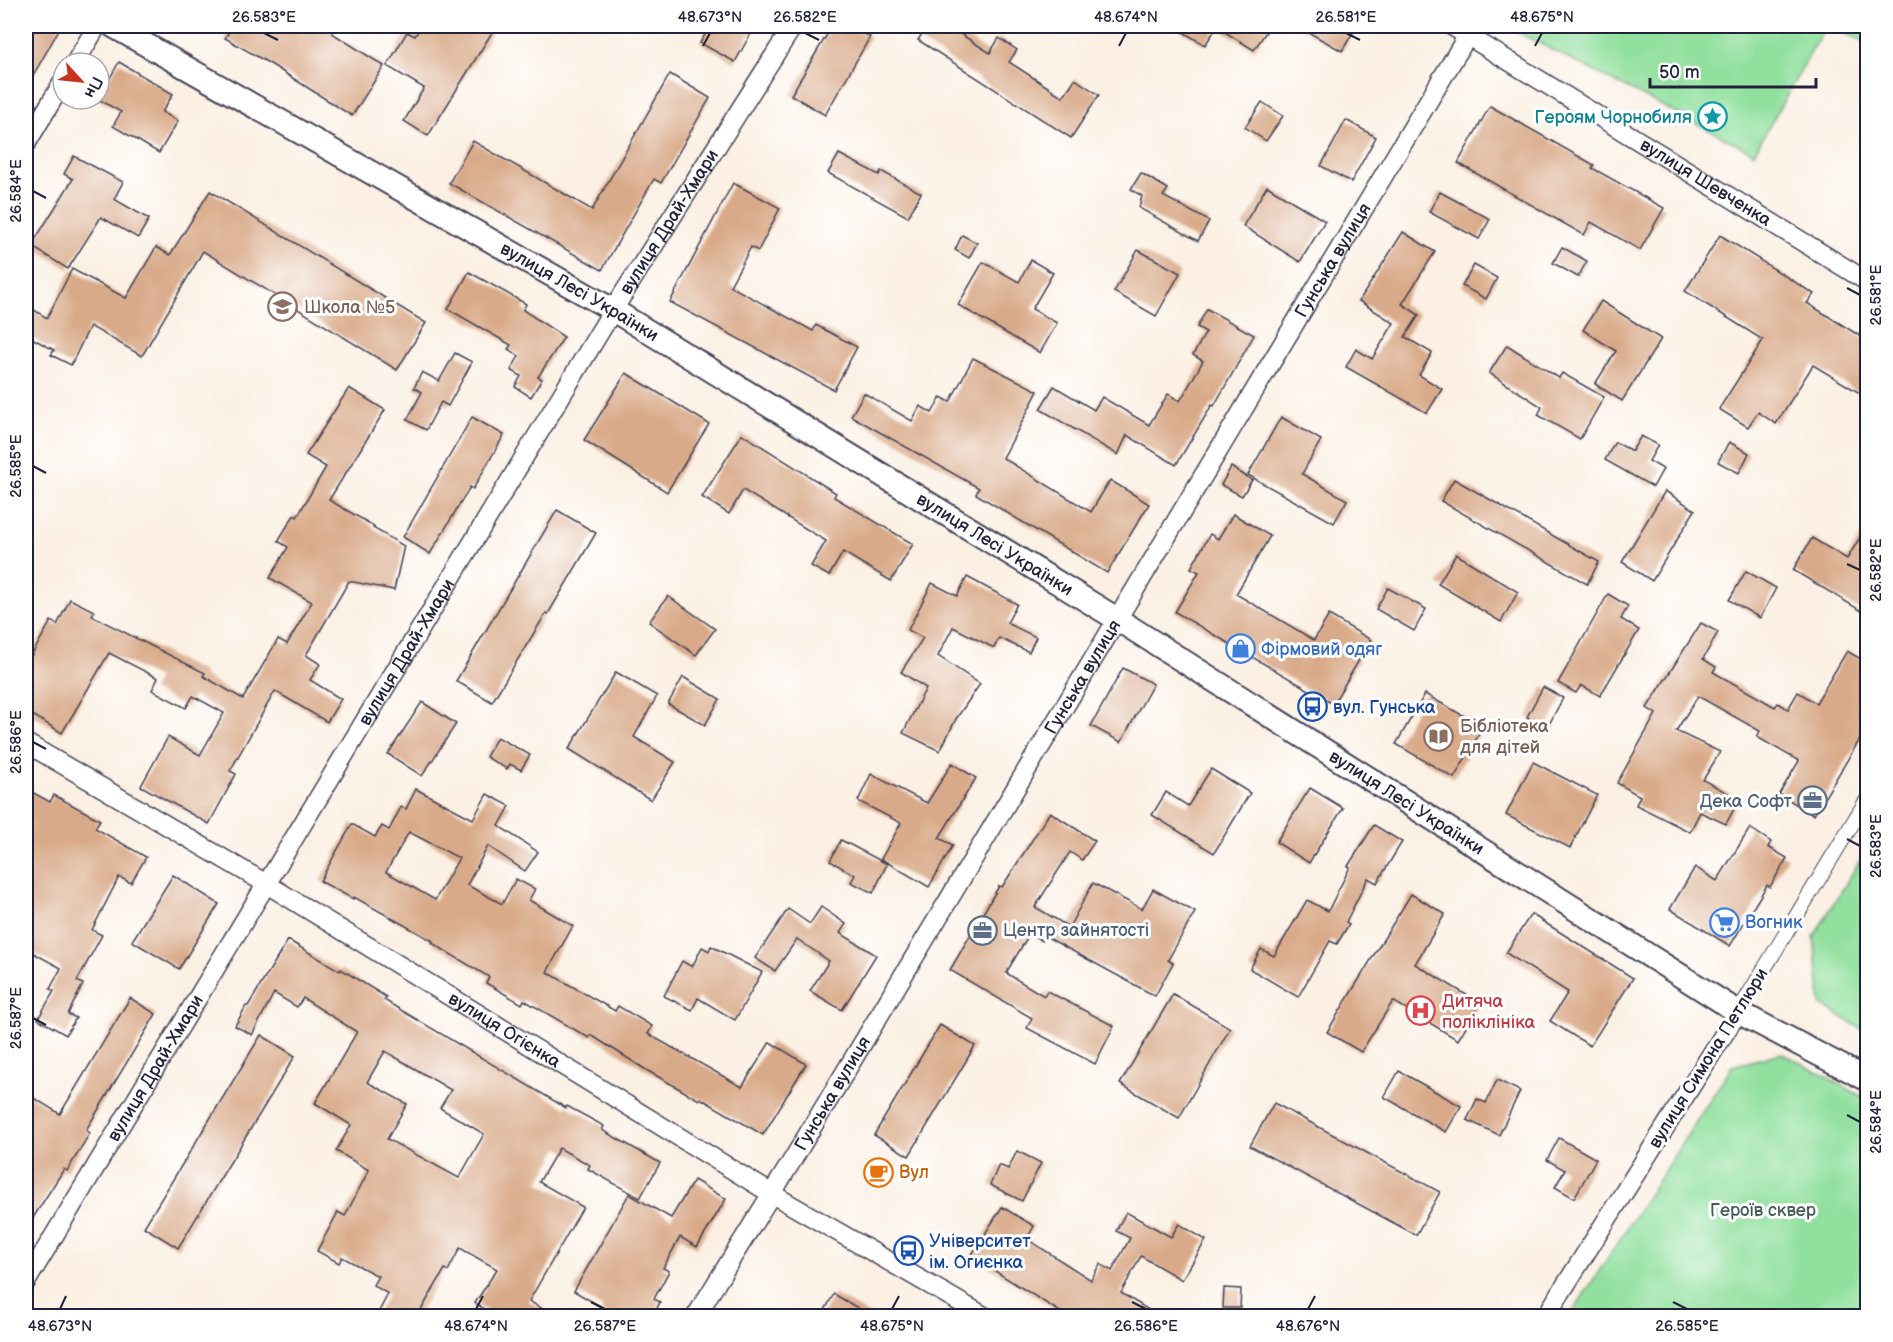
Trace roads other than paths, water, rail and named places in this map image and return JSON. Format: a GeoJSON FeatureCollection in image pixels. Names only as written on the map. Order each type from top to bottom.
{"type":"FeatureCollection","features":[{"type":"Feature","properties":{"kind":"street"},"geometry":{"type":"LineString","coordinates":[[82,51],[97,26]]}},
{"type":"Feature","properties":{"kind":"street","name":"вулиця Лесі Українки"},"geometry":{"type":"LineString","coordinates":[[113,26],[613,310],[1117,619],[1738,1012],[1868,1080]]}},
{"type":"Feature","properties":{"kind":"street","name":"вулиця Драй-Хмари"},"geometry":{"type":"LineString","coordinates":[[26,1282],[613,310],[794,26]]}},
{"type":"Feature","properties":{"kind":"street","name":"вулиця Шевченка"},"geometry":{"type":"LineString","coordinates":[[1452,26],[1868,282]]}},
{"type":"Feature","properties":{"kind":"street","name":"Гунська вулиця"},"geometry":{"type":"LineString","coordinates":[[696,1317],[1468,35]]}},
{"type":"Feature","properties":{"kind":"street"},"geometry":{"type":"LineString","coordinates":[[26,144],[51,102]]}},
{"type":"Feature","properties":{"kind":"street","name":"вулиця Огієнка"},"geometry":{"type":"LineString","coordinates":[[26,743],[265,883],[772,1194],[984,1317]]}},
{"type":"Feature","properties":{"kind":"street","name":"вулиця Симона Петлюри"},"geometry":{"type":"LineString","coordinates":[[1546,1317],[1738,1012],[1868,798]]}},
{"type":"Feature","properties":{"kind":"place","name":"Героям Чорнобиля"},"geometry":{"type":"Point","coordinates":[1713,117]}},
{"type":"Feature","properties":{"kind":"place","name":"Школа №5"},"geometry":{"type":"Point","coordinates":[283,307]}},
{"type":"Feature","properties":{"kind":"place","name":"Фірмовий одяг"},"geometry":{"type":"Point","coordinates":[1240,649]}},
{"type":"Feature","properties":{"kind":"place","name":"вул. Гунська"},"geometry":{"type":"Point","coordinates":[1312,707]}},
{"type":"Feature","properties":{"kind":"place","name":"Бібліотека для дітей"},"geometry":{"type":"Point","coordinates":[1439,736]}},
{"type":"Feature","properties":{"kind":"place","name":"Дека Софт"},"geometry":{"type":"Point","coordinates":[1813,801]}},
{"type":"Feature","properties":{"kind":"place","name":"Вогник"},"geometry":{"type":"Point","coordinates":[1724,922]}},
{"type":"Feature","properties":{"kind":"place","name":"Центр зайнятості"},"geometry":{"type":"Point","coordinates":[982,930]}},
{"type":"Feature","properties":{"kind":"place","name":"Дитяча поліклініка"},"geometry":{"type":"Point","coordinates":[1421,1011]}},
{"type":"Feature","properties":{"kind":"place","name":"Вул"},"geometry":{"type":"Point","coordinates":[878,1172]}},
{"type":"Feature","properties":{"kind":"place","name":"Університет ім. Огиєнка"},"geometry":{"type":"Point","coordinates":[908,1251]}},
{"type":"Feature","properties":{"kind":"park label","name":"Героїв сквер"},"geometry":{"type":"Point","coordinates":[1763,1210]}}]}
